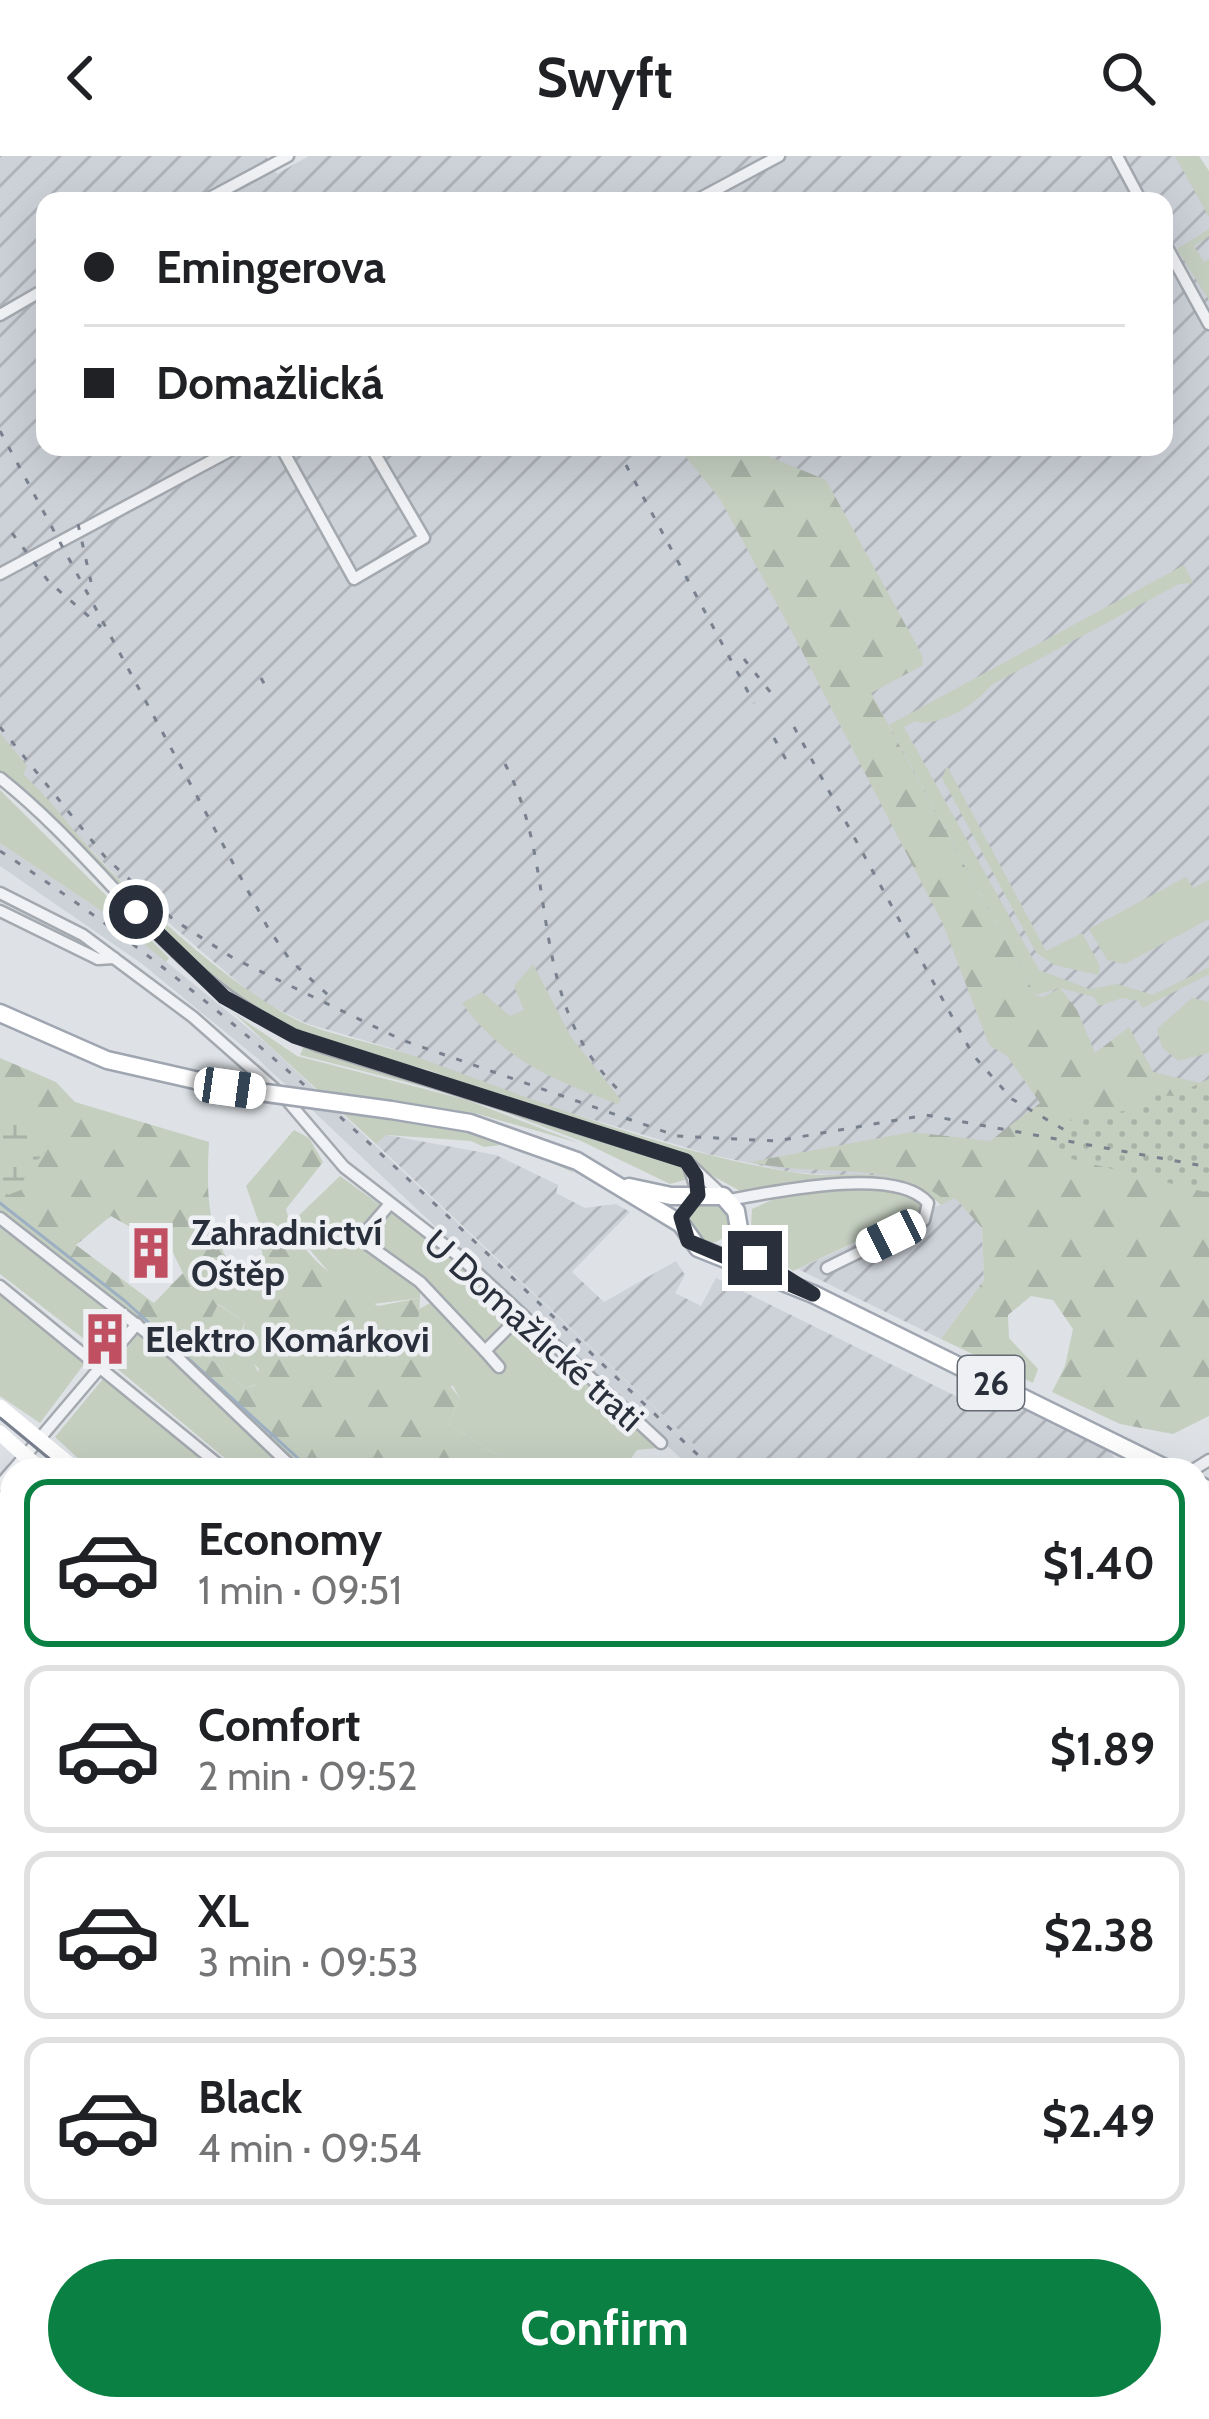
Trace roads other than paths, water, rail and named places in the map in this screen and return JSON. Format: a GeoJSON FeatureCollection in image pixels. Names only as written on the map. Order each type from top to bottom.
{"type":"FeatureCollection","features":[{"type":"Feature","properties":{"kind":"main road","name":"26"},"geometry":{"type":"LineString","coordinates":[[0,1013],[107,1060],[230,1088],[391,1110],[508,1133],[620,1184],[681,1224],[688,1241],[813,1294],[1146,1458]]}},
{"type":"Feature","properties":{"kind":"main road","name":"26"},"geometry":{"type":"LineString","coordinates":[[620,1184],[726,1198],[749,1254],[813,1294]]}},
{"type":"Feature","properties":{"kind":"main road"},"geometry":{"type":"LineString","coordinates":[[681,1224],[682,1211],[697,1195]]}},
{"type":"Feature","properties":{"kind":"main road"},"geometry":{"type":"LineString","coordinates":[[713,1250],[730,1241],[737,1227]]}},
{"type":"Feature","properties":{"kind":"main road"},"geometry":{"type":"LineString","coordinates":[[0,1407],[62,1458]]}},
{"type":"Feature","properties":{"kind":"main road"},"geometry":{"type":"LineString","coordinates":[[0,1432],[26,1456]]}},
{"type":"Feature","properties":{"kind":"street"},"geometry":{"type":"LineString","coordinates":[[221,192],[288,156]]}},
{"type":"Feature","properties":{"kind":"street"},"geometry":{"type":"LineString","coordinates":[[711,192],[779,156]]}},
{"type":"Feature","properties":{"kind":"street"},"geometry":{"type":"LineString","coordinates":[[1117,156],[1137,192]]}},
{"type":"Feature","properties":{"kind":"street"},"geometry":{"type":"LineString","coordinates":[[1173,258],[1209,324]]}},
{"type":"Feature","properties":{"kind":"street"},"geometry":{"type":"LineString","coordinates":[[0,314],[36,295]]}},
{"type":"Feature","properties":{"kind":"street"},"geometry":{"type":"LineString","coordinates":[[0,574],[220,456]]}},
{"type":"Feature","properties":{"kind":"street"},"geometry":{"type":"LineString","coordinates":[[286,456],[354,579],[424,538],[375,456]]}},
{"type":"Feature","properties":{"kind":"street"},"geometry":{"type":"LineString","coordinates":[[0,778],[188,965],[237,1006],[317,1045],[686,1161],[701,1169],[726,1198],[881,1185],[903,1186],[924,1197],[929,1208],[924,1220],[827,1268]]}},
{"type":"Feature","properties":{"kind":"street","name":"U Domažlické trati"},"geometry":{"type":"LineString","coordinates":[[1,895],[83,934],[118,958],[254,1069],[344,1167],[460,1257],[519,1317],[661,1444]]}},
{"type":"Feature","properties":{"kind":"street"},"geometry":{"type":"LineString","coordinates":[[0,911],[98,959],[118,958]]}},
{"type":"Feature","properties":{"kind":"street"},"geometry":{"type":"LineString","coordinates":[[686,1161],[696,1176],[697,1195]]}},
{"type":"Feature","properties":{"kind":"street"},"geometry":{"type":"LineString","coordinates":[[737,1227],[767,1192]]}},
{"type":"Feature","properties":{"kind":"street"},"geometry":{"type":"LineString","coordinates":[[389,1205],[363,1235],[367,1244],[383,1261],[420,1282],[499,1367]]}},
{"type":"Feature","properties":{"kind":"street"},"geometry":{"type":"LineString","coordinates":[[0,1218],[137,1324],[282,1458]]}},
{"type":"Feature","properties":{"kind":"street"},"geometry":{"type":"LineString","coordinates":[[0,1286],[211,1458]]}},
{"type":"Feature","properties":{"kind":"street"},"geometry":{"type":"LineString","coordinates":[[485,1351],[519,1317]]}},
{"type":"Feature","properties":{"kind":"street"},"geometry":{"type":"LineString","coordinates":[[26,1456],[137,1324]]}},
{"type":"Feature","properties":{"kind":"street"},"geometry":{"type":"LineString","coordinates":[[1131,1458],[1134,1452]]}},
{"type":"Feature","properties":{"kind":"street"},"geometry":{"type":"LineString","coordinates":[[1134,1452],[1137,1458]]}},
{"type":"Feature","properties":{"kind":"waterway"},"geometry":{"type":"LineString","coordinates":[[0,1203],[125,1301],[298,1458]]}},
{"type":"Feature","properties":{"kind":"tram line"},"geometry":{"type":"LineString","coordinates":[[0,1418],[48,1458]]}},
{"type":"Feature","properties":{"kind":"railway"},"geometry":{"type":"LineString","coordinates":[[0,431],[268,928],[290,960],[328,995]]}},
{"type":"Feature","properties":{"kind":"railway"},"geometry":{"type":"LineString","coordinates":[[626,465],[754,703]]}},
{"type":"Feature","properties":{"kind":"railway"},"geometry":{"type":"LineString","coordinates":[[78,524],[91,582]]}},
{"type":"Feature","properties":{"kind":"railway"},"geometry":{"type":"LineString","coordinates":[[12,533],[49,582],[101,627]]}},
{"type":"Feature","properties":{"kind":"railway"},"geometry":{"type":"LineString","coordinates":[[744,659],[771,693]]}},
{"type":"Feature","properties":{"kind":"railway"},"geometry":{"type":"LineString","coordinates":[[261,678],[266,687]]}},
{"type":"Feature","properties":{"kind":"railway"},"geometry":{"type":"LineString","coordinates":[[0,727],[106,858],[174,920],[233,958],[402,1040],[677,1136],[776,1141],[926,1115],[1209,1167]]}},
{"type":"Feature","properties":{"kind":"railway"},"geometry":{"type":"LineString","coordinates":[[794,727],[973,1055],[1012,1099],[1068,1132]]}},
{"type":"Feature","properties":{"kind":"railway"},"geometry":{"type":"LineString","coordinates":[[774,738],[789,765]]}},
{"type":"Feature","properties":{"kind":"railway"},"geometry":{"type":"LineString","coordinates":[[505,764],[522,805],[557,979],[571,1020],[593,1060],[625,1096]]}},
{"type":"Feature","properties":{"kind":"railway"},"geometry":{"type":"LineString","coordinates":[[0,851],[98,918],[282,1066],[701,1458]]}},
{"type":"Feature","properties":{"kind":"place","name":"Zahradnictví Oštěp"},"geometry":{"type":"Point","coordinates":[151,1253]}},
{"type":"Feature","properties":{"kind":"place","name":"Elektro Komárkovi"},"geometry":{"type":"Point","coordinates":[105,1339]}}]}
